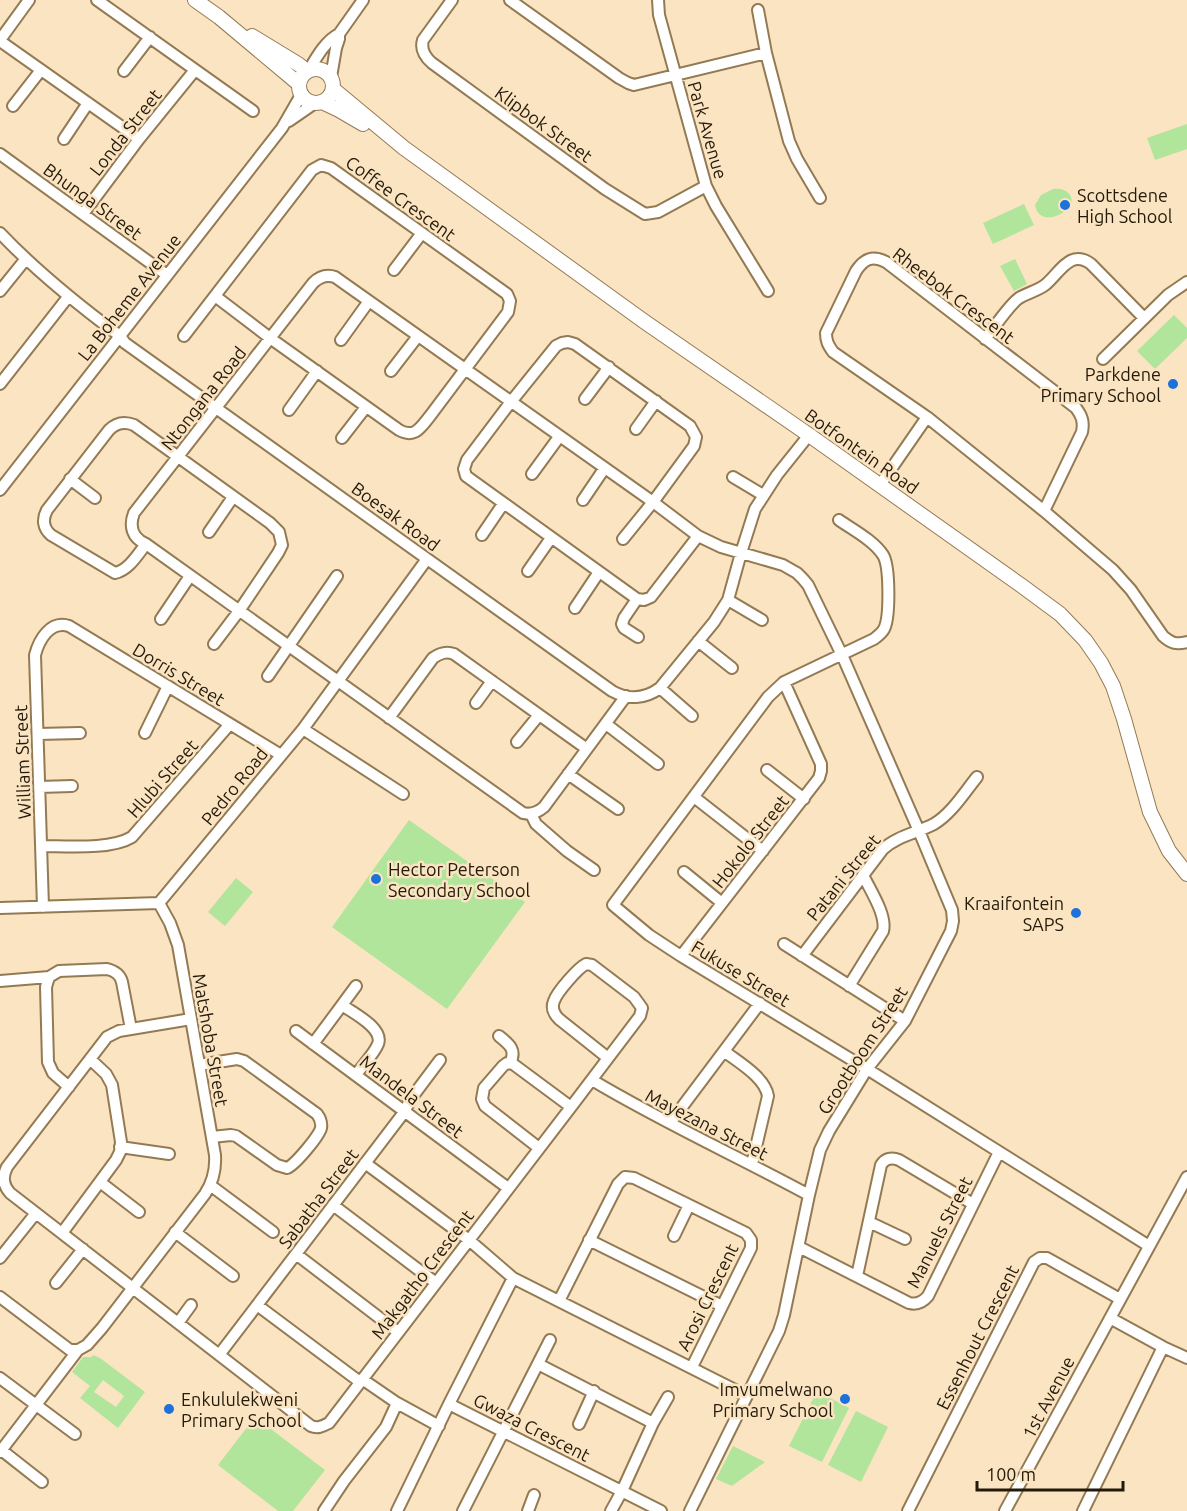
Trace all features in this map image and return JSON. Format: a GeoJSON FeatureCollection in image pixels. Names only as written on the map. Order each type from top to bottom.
{"type":"FeatureCollection","features":[{"type":"Feature","properties":{"kind":"main road"},"geometry":{"type":"LineString","coordinates":[[195,0],[219,17],[300,89],[305,99],[318,103],[327,99],[332,83],[327,72],[322,69],[308,70],[219,17]]}},
{"type":"Feature","properties":{"kind":"main road"},"geometry":{"type":"LineString","coordinates":[[300,89],[301,78],[308,70]]}},
{"type":"Feature","properties":{"kind":"main road","name":"Botfontein Road"},"geometry":{"type":"LineString","coordinates":[[332,83],[404,148]]}},
{"type":"Feature","properties":{"kind":"main road","name":"Botfontein Road"},"geometry":{"type":"LineString","coordinates":[[318,103],[350,116],[404,148],[645,322],[809,435],[1060,614],[1085,640],[1101,663],[1119,703],[1150,812],[1169,850],[1187,874]]}},
{"type":"Feature","properties":{"kind":"street"},"geometry":{"type":"LineString","coordinates":[[29,0],[0,40],[139,139]]}},
{"type":"Feature","properties":{"kind":"street"},"geometry":{"type":"LineString","coordinates":[[97,0],[253,111]]}},
{"type":"Feature","properties":{"kind":"street"},"geometry":{"type":"LineString","coordinates":[[308,70],[334,36],[339,34],[363,0]]}},
{"type":"Feature","properties":{"kind":"street","name":"Klipbok Street"},"geometry":{"type":"LineString","coordinates":[[452,0],[423,40],[422,50],[432,63],[605,189],[645,214],[658,212],[706,186]]}},
{"type":"Feature","properties":{"kind":"street"},"geometry":{"type":"LineString","coordinates":[[510,0],[628,84],[641,84],[766,53]]}},
{"type":"Feature","properties":{"kind":"street","name":"Park Avenue"},"geometry":{"type":"LineString","coordinates":[[658,0],[659,15],[706,186],[768,291]]}},
{"type":"Feature","properties":{"kind":"street"},"geometry":{"type":"LineString","coordinates":[[758,10],[766,53],[789,141],[820,198]]}},
{"type":"Feature","properties":{"kind":"street"},"geometry":{"type":"LineString","coordinates":[[332,83],[339,34]]}},
{"type":"Feature","properties":{"kind":"street"},"geometry":{"type":"LineString","coordinates":[[124,71],[150,37]]}},
{"type":"Feature","properties":{"kind":"street"},"geometry":{"type":"LineString","coordinates":[[13,106],[41,70]]}},
{"type":"Feature","properties":{"kind":"street","name":"Londa Street"},"geometry":{"type":"LineString","coordinates":[[83,214],[139,139],[195,70]]}},
{"type":"Feature","properties":{"kind":"street","name":"La Boheme Avenue"},"geometry":{"type":"LineString","coordinates":[[1,486],[284,125],[300,89]]}},
{"type":"Feature","properties":{"kind":"street"},"geometry":{"type":"LineString","coordinates":[[64,139],[88,103]]}},
{"type":"Feature","properties":{"kind":"street","name":"La Boheme Avenue"},"geometry":{"type":"LineString","coordinates":[[284,125],[318,103]]}},
{"type":"Feature","properties":{"kind":"street","name":"Bhunga Street"},"geometry":{"type":"LineString","coordinates":[[0,154],[167,275]]}},
{"type":"Feature","properties":{"kind":"street","name":"Coffee Crescent"},"geometry":{"type":"LineString","coordinates":[[184,336],[312,170],[325,165],[507,294],[510,301],[508,312],[466,370]]}},
{"type":"Feature","properties":{"kind":"street","name":"Boesak Road"},"geometry":{"type":"LineString","coordinates":[[0,233],[25,260],[68,297],[120,336],[125,343],[612,691],[626,696]]}},
{"type":"Feature","properties":{"kind":"street"},"geometry":{"type":"LineString","coordinates":[[394,270],[422,233]]}},
{"type":"Feature","properties":{"kind":"street","name":"Rheebok Crescent"},"geometry":{"type":"LineString","coordinates":[[1044,511],[1082,432],[1083,423],[1076,408],[886,262],[873,258],[861,263],[826,333],[828,345],[833,352],[927,417],[1113,570],[1170,642],[1177,644],[1187,642]]}},
{"type":"Feature","properties":{"kind":"street"},"geometry":{"type":"LineString","coordinates":[[985,339],[1017,300],[1043,286],[1068,262],[1078,258],[1091,264],[1144,318]]}},
{"type":"Feature","properties":{"kind":"street"},"geometry":{"type":"LineString","coordinates":[[0,291],[25,260]]}},
{"type":"Feature","properties":{"kind":"street","name":"Ntongana Road"},"geometry":{"type":"LineString","coordinates":[[594,870],[567,851],[536,824],[531,814],[519,811],[141,542],[134,534],[133,517],[313,283],[321,277],[330,276],[335,277],[369,301],[698,536],[741,553]]}},
{"type":"Feature","properties":{"kind":"street"},"geometry":{"type":"LineString","coordinates":[[1103,359],[1144,318],[1187,282]]}},
{"type":"Feature","properties":{"kind":"street"},"geometry":{"type":"LineString","coordinates":[[215,296],[317,372],[406,434],[413,433],[420,428],[466,370]]}},
{"type":"Feature","properties":{"kind":"street"},"geometry":{"type":"LineString","coordinates":[[0,384],[68,297]]}},
{"type":"Feature","properties":{"kind":"street"},"geometry":{"type":"LineString","coordinates":[[341,340],[369,301]]}},
{"type":"Feature","properties":{"kind":"street"},"geometry":{"type":"LineString","coordinates":[[392,371],[418,336]]}},
{"type":"Feature","properties":{"kind":"street"},"geometry":{"type":"LineString","coordinates":[[623,539],[694,447],[696,437],[690,426],[609,367],[575,344],[562,343],[556,346],[510,402],[467,460],[464,466],[468,479],[638,599],[644,600],[651,597],[698,536]]}},
{"type":"Feature","properties":{"kind":"street"},"geometry":{"type":"LineString","coordinates":[[585,399],[609,367]]}},
{"type":"Feature","properties":{"kind":"street"},"geometry":{"type":"LineString","coordinates":[[290,410],[317,372]]}},
{"type":"Feature","properties":{"kind":"street"},"geometry":{"type":"LineString","coordinates":[[636,429],[656,400]]}},
{"type":"Feature","properties":{"kind":"street"},"geometry":{"type":"LineString","coordinates":[[342,438],[366,407]]}},
{"type":"Feature","properties":{"kind":"street"},"geometry":{"type":"LineString","coordinates":[[879,485],[927,417]]}},
{"type":"Feature","properties":{"kind":"street"},"geometry":{"type":"LineString","coordinates":[[146,544],[122,571],[115,573],[51,535],[45,526],[45,514],[109,430],[119,423],[134,425],[270,523],[279,532],[282,545],[214,644]]}},
{"type":"Feature","properties":{"kind":"street"},"geometry":{"type":"LineString","coordinates":[[531,814],[544,807],[626,696],[643,696],[660,688],[714,622],[728,600],[755,509],[777,475],[809,435]]}},
{"type":"Feature","properties":{"kind":"street"},"geometry":{"type":"LineString","coordinates":[[532,474],[559,437]]}},
{"type":"Feature","properties":{"kind":"street"},"geometry":{"type":"LineString","coordinates":[[583,500],[604,469]]}},
{"type":"Feature","properties":{"kind":"street"},"geometry":{"type":"LineString","coordinates":[[733,477],[763,495]]}},
{"type":"Feature","properties":{"kind":"street"},"geometry":{"type":"LineString","coordinates":[[70,480],[95,498]]}},
{"type":"Feature","properties":{"kind":"street"},"geometry":{"type":"LineString","coordinates":[[209,532],[233,497]]}},
{"type":"Feature","properties":{"kind":"street"},"geometry":{"type":"LineString","coordinates":[[482,535],[504,504]]}},
{"type":"Feature","properties":{"kind":"street","name":"Fukuse Street"},"geometry":{"type":"LineString","coordinates":[[839,520],[876,547],[887,564],[887,617],[884,631],[874,639],[784,682],[768,697],[613,905],[649,935],[681,956],[867,1069],[1149,1246]]}},
{"type":"Feature","properties":{"kind":"street"},"geometry":{"type":"LineString","coordinates":[[528,572],[551,538]]}},
{"type":"Feature","properties":{"kind":"street","name":"Grootboom Street"},"geometry":{"type":"LineString","coordinates":[[690,1511],[779,1331],[820,1150],[867,1069],[905,1021],[951,931],[953,921],[952,910],[920,831],[842,655],[808,585],[797,573],[783,565],[741,553]]}},
{"type":"Feature","properties":{"kind":"street","name":"Pedro Road"},"geometry":{"type":"LineString","coordinates":[[159,903],[303,729],[427,559]]}},
{"type":"Feature","properties":{"kind":"street"},"geometry":{"type":"LineString","coordinates":[[576,608],[599,573]]}},
{"type":"Feature","properties":{"kind":"street"},"geometry":{"type":"LineString","coordinates":[[161,619],[190,576]]}},
{"type":"Feature","properties":{"kind":"street"},"geometry":{"type":"LineString","coordinates":[[268,676],[338,576]]}},
{"type":"Feature","properties":{"kind":"street"},"geometry":{"type":"LineString","coordinates":[[638,599],[622,624],[638,638]]}},
{"type":"Feature","properties":{"kind":"street"},"geometry":{"type":"LineString","coordinates":[[728,600],[762,620]]}},
{"type":"Feature","properties":{"kind":"street","name":"Dorris Street"},"geometry":{"type":"LineString","coordinates":[[58,625],[69,626],[281,755]]}},
{"type":"Feature","properties":{"kind":"street","name":"William Street"},"geometry":{"type":"LineString","coordinates":[[43,907],[35,655],[46,633],[58,625]]}},
{"type":"Feature","properties":{"kind":"street"},"geometry":{"type":"LineString","coordinates":[[698,641],[732,668]]}},
{"type":"Feature","properties":{"kind":"street"},"geometry":{"type":"LineString","coordinates":[[389,718],[433,658],[441,653],[450,653],[587,749]]}},
{"type":"Feature","properties":{"kind":"street"},"geometry":{"type":"LineString","coordinates":[[476,704],[492,681]]}},
{"type":"Feature","properties":{"kind":"street","name":"Hokolo Street"},"geometry":{"type":"LineString","coordinates":[[681,956],[819,778],[821,768],[784,682]]}},
{"type":"Feature","properties":{"kind":"street"},"geometry":{"type":"LineString","coordinates":[[145,733],[168,686]]}},
{"type":"Feature","properties":{"kind":"street"},"geometry":{"type":"LineString","coordinates":[[660,688],[692,716]]}},
{"type":"Feature","properties":{"kind":"street"},"geometry":{"type":"LineString","coordinates":[[517,742],[539,714]]}},
{"type":"Feature","properties":{"kind":"street","name":"Hlubi Street"},"geometry":{"type":"LineString","coordinates":[[41,846],[102,845],[126,841],[137,833],[230,724]]}},
{"type":"Feature","properties":{"kind":"street"},"geometry":{"type":"LineString","coordinates":[[606,724],[658,764]]}},
{"type":"Feature","properties":{"kind":"street"},"geometry":{"type":"LineString","coordinates":[[303,729],[404,794]]}},
{"type":"Feature","properties":{"kind":"street"},"geometry":{"type":"LineString","coordinates":[[38,734],[80,733]]}},
{"type":"Feature","properties":{"kind":"street","name":"Hokolo Street"},"geometry":{"type":"LineString","coordinates":[[767,770],[804,799]]}},
{"type":"Feature","properties":{"kind":"street"},"geometry":{"type":"LineString","coordinates":[[568,774],[618,809]]}},
{"type":"Feature","properties":{"kind":"street","name":"Patani Street"},"geometry":{"type":"LineString","coordinates":[[802,956],[888,844],[920,831],[943,818],[977,777]]}},
{"type":"Feature","properties":{"kind":"street"},"geometry":{"type":"LineString","coordinates":[[39,787],[72,786]]}},
{"type":"Feature","properties":{"kind":"street"},"geometry":{"type":"LineString","coordinates":[[694,797],[763,851]]}},
{"type":"Feature","properties":{"kind":"street","name":"Hokolo Street"},"geometry":{"type":"LineString","coordinates":[[684,872],[722,903]]}},
{"type":"Feature","properties":{"kind":"street"},"geometry":{"type":"LineString","coordinates":[[849,986],[884,926],[883,918],[863,875]]}},
{"type":"Feature","properties":{"kind":"street"},"geometry":{"type":"LineString","coordinates":[[0,908],[159,903]]}},
{"type":"Feature","properties":{"kind":"street","name":"Matshoba Street"},"geometry":{"type":"LineString","coordinates":[[1,1451],[78,1350],[93,1340],[133,1288],[210,1185],[215,1170],[212,1137],[178,945],[174,930],[159,903]]}},
{"type":"Feature","properties":{"kind":"street"},"geometry":{"type":"LineString","coordinates":[[784,945],[905,1021]]}},
{"type":"Feature","properties":{"kind":"street","name":"Makgatho Crescent"},"geometry":{"type":"LineString","coordinates":[[191,1019],[131,1029],[111,1035],[105,1040],[4,1172],[3,1181],[7,1189],[36,1213],[315,1428],[329,1423],[592,1080],[640,1016],[642,1008],[634,997],[592,965],[586,964],[577,970],[554,1001],[553,1011],[559,1019],[608,1058]]}},
{"type":"Feature","properties":{"kind":"street"},"geometry":{"type":"LineString","coordinates":[[0,981],[49,976],[59,971],[107,969],[114,971],[121,978],[131,1029]]}},
{"type":"Feature","properties":{"kind":"street"},"geometry":{"type":"LineString","coordinates":[[49,976],[45,987],[48,1062],[53,1073],[69,1087]]}},
{"type":"Feature","properties":{"kind":"street"},"geometry":{"type":"LineString","coordinates":[[313,1044],[356,986]]}},
{"type":"Feature","properties":{"kind":"street"},"geometry":{"type":"LineString","coordinates":[[670,1123],[760,1004]]}},
{"type":"Feature","properties":{"kind":"street"},"geometry":{"type":"LineString","coordinates":[[342,1005],[374,1027],[379,1035],[377,1046],[356,1075]]}},
{"type":"Feature","properties":{"kind":"street","name":"Mandela Street"},"geometry":{"type":"LineString","coordinates":[[296,1031],[508,1188]]}},
{"type":"Feature","properties":{"kind":"street"},"geometry":{"type":"LineString","coordinates":[[499,1036],[511,1047],[513,1057],[510,1063],[503,1066],[484,1088],[483,1102],[487,1108],[539,1148]]}},
{"type":"Feature","properties":{"kind":"street"},"geometry":{"type":"LineString","coordinates":[[724,1050],[762,1081],[767,1091],[768,1096],[752,1164]]}},
{"type":"Feature","properties":{"kind":"street"},"geometry":{"type":"LineString","coordinates":[[62,1233],[116,1160],[120,1147],[121,1138],[112,1084],[106,1074],[90,1059]]}},
{"type":"Feature","properties":{"kind":"street"},"geometry":{"type":"LineString","coordinates":[[199,1065],[237,1059],[244,1061],[317,1114],[321,1124],[319,1132],[296,1162],[287,1168],[277,1165],[236,1136],[212,1137]]}},
{"type":"Feature","properties":{"kind":"street","name":"Sabatha Street"},"geometry":{"type":"LineString","coordinates":[[219,1355],[405,1111],[410,1100],[440,1060]]}},
{"type":"Feature","properties":{"kind":"street"},"geometry":{"type":"LineString","coordinates":[[510,1063],[516,1065],[571,1107]]}},
{"type":"Feature","properties":{"kind":"street","name":"Mayezana Street"},"geometry":{"type":"LineString","coordinates":[[592,1080],[631,1104],[809,1195]]}},
{"type":"Feature","properties":{"kind":"street"},"geometry":{"type":"LineString","coordinates":[[120,1147],[169,1154]]}},
{"type":"Feature","properties":{"kind":"street","name":"Manuels Street"},"geometry":{"type":"LineString","coordinates":[[799,1247],[909,1303],[922,1302],[928,1296],[999,1152]]}},
{"type":"Feature","properties":{"kind":"street"},"geometry":{"type":"LineString","coordinates":[[857,1276],[881,1165],[889,1158],[899,1160],[973,1204]]}},
{"type":"Feature","properties":{"kind":"street"},"geometry":{"type":"LineString","coordinates":[[365,1163],[469,1240],[513,1278],[747,1396]]}},
{"type":"Feature","properties":{"kind":"street"},"geometry":{"type":"LineString","coordinates":[[1149,1246],[1187,1176]]}},
{"type":"Feature","properties":{"kind":"street","name":"Arosi Crescent"},"geometry":{"type":"LineString","coordinates":[[559,1301],[618,1184],[625,1177],[634,1178],[746,1233],[751,1239],[751,1248],[692,1367]]}},
{"type":"Feature","properties":{"kind":"street"},"geometry":{"type":"LineString","coordinates":[[100,1182],[139,1212]]}},
{"type":"Feature","properties":{"kind":"street"},"geometry":{"type":"LineString","coordinates":[[210,1185],[273,1232]]}},
{"type":"Feature","properties":{"kind":"street"},"geometry":{"type":"LineString","coordinates":[[333,1205],[436,1283]]}},
{"type":"Feature","properties":{"kind":"street"},"geometry":{"type":"LineString","coordinates":[[674,1236],[689,1205]]}},
{"type":"Feature","properties":{"kind":"street"},"geometry":{"type":"LineString","coordinates":[[0,1258],[36,1213]]}},
{"type":"Feature","properties":{"kind":"street"},"geometry":{"type":"LineString","coordinates":[[869,1222],[905,1239]]}},
{"type":"Feature","properties":{"kind":"street"},"geometry":{"type":"LineString","coordinates":[[175,1232],[233,1276]]}},
{"type":"Feature","properties":{"kind":"street"},"geometry":{"type":"LineString","coordinates":[[589,1240],[722,1306]]}},
{"type":"Feature","properties":{"kind":"street","name":"1st Avenue"},"geometry":{"type":"LineString","coordinates":[[1005,1511],[1149,1246]]}},
{"type":"Feature","properties":{"kind":"street"},"geometry":{"type":"LineString","coordinates":[[56,1283],[83,1249]]}},
{"type":"Feature","properties":{"kind":"street"},"geometry":{"type":"LineString","coordinates":[[296,1254],[398,1332]]}},
{"type":"Feature","properties":{"kind":"street","name":"Essenhout Crescent"},"geometry":{"type":"LineString","coordinates":[[912,1510],[1034,1262],[1040,1258],[1047,1258],[1120,1299]]}},
{"type":"Feature","properties":{"kind":"street","name":"Gwaza Crescent"},"geometry":{"type":"LineString","coordinates":[[513,1278],[449,1404],[661,1511]]}},
{"type":"Feature","properties":{"kind":"street"},"geometry":{"type":"LineString","coordinates":[[0,1297],[70,1350],[78,1350]]}},
{"type":"Feature","properties":{"kind":"street"},"geometry":{"type":"LineString","coordinates":[[178,1323],[191,1305]]}},
{"type":"Feature","properties":{"kind":"street"},"geometry":{"type":"LineString","coordinates":[[258,1305],[361,1381],[439,1426]]}},
{"type":"Feature","properties":{"kind":"street"},"geometry":{"type":"LineString","coordinates":[[1110,1318],[1187,1358]]}},
{"type":"Feature","properties":{"kind":"street"},"geometry":{"type":"LineString","coordinates":[[463,1511],[550,1340]]}},
{"type":"Feature","properties":{"kind":"street"},"geometry":{"type":"LineString","coordinates":[[1083,1511],[1163,1347]]}},
{"type":"Feature","properties":{"kind":"street"},"geometry":{"type":"LineString","coordinates":[[538,1364],[653,1423]]}},
{"type":"Feature","properties":{"kind":"street"},"geometry":{"type":"LineString","coordinates":[[0,1378],[75,1434]]}},
{"type":"Feature","properties":{"kind":"street"},"geometry":{"type":"LineString","coordinates":[[579,1424],[594,1392]]}},
{"type":"Feature","properties":{"kind":"street"},"geometry":{"type":"LineString","coordinates":[[611,1511],[668,1397]]}},
{"type":"Feature","properties":{"kind":"street"},"geometry":{"type":"LineString","coordinates":[[324,1511],[386,1427],[397,1403]]}},
{"type":"Feature","properties":{"kind":"street"},"geometry":{"type":"LineString","coordinates":[[397,1511],[449,1404]]}},
{"type":"Feature","properties":{"kind":"street"},"geometry":{"type":"LineString","coordinates":[[1,1451],[42,1482]]}},
{"type":"Feature","properties":{"kind":"street"},"geometry":{"type":"LineString","coordinates":[[528,1511],[534,1495]]}},
{"type":"Feature","properties":{"kind":"green space"},"geometry":{"type":"Polygon","coordinates":[[[1187,124],[1187,149],[1155,160],[1147,138],[1187,124]]]}},
{"type":"Feature","properties":{"kind":"green space"},"geometry":{"type":"Polygon","coordinates":[[[1053,189],[1066,191],[1072,201],[1064,212],[1044,217],[1038,213],[1035,205],[1041,195],[1053,189]]]}},
{"type":"Feature","properties":{"kind":"green space"},"geometry":{"type":"Polygon","coordinates":[[[1024,204],[1034,225],[993,244],[983,223],[1024,204]]]}},
{"type":"Feature","properties":{"kind":"green space"},"geometry":{"type":"Polygon","coordinates":[[[1015,259],[1027,284],[1014,291],[1000,266],[1015,259]]]}},
{"type":"Feature","properties":{"kind":"green space"},"geometry":{"type":"Polygon","coordinates":[[[1174,315],[1187,328],[1187,338],[1155,369],[1137,351],[1174,315]]]}},
{"type":"Feature","properties":{"kind":"green space"},"geometry":{"type":"Polygon","coordinates":[[[409,820],[525,902],[447,1009],[332,927],[409,820]]]}},
{"type":"Feature","properties":{"kind":"green space"},"geometry":{"type":"Polygon","coordinates":[[[236,878],[253,892],[225,926],[208,912],[236,878]]]}},
{"type":"Feature","properties":{"kind":"green space"},"geometry":{"type":"Polygon","coordinates":[[[93,1355],[100,1358],[145,1392],[118,1428],[80,1398],[90,1386],[72,1372],[83,1357],[93,1355]],[[103,1380],[94,1392],[116,1407],[124,1396],[103,1380]]]}},
{"type":"Feature","properties":{"kind":"green space"},"geometry":{"type":"Polygon","coordinates":[[[817,1391],[849,1408],[822,1462],[789,1446],[817,1391]]]}},
{"type":"Feature","properties":{"kind":"green space"},"geometry":{"type":"Polygon","coordinates":[[[856,1411],[888,1427],[861,1482],[828,1465],[856,1411]]]}},
{"type":"Feature","properties":{"kind":"green space"},"geometry":{"type":"Polygon","coordinates":[[[255,1417],[325,1470],[293,1511],[278,1511],[218,1465],[255,1417]]]}},
{"type":"Feature","properties":{"kind":"green space"},"geometry":{"type":"Polygon","coordinates":[[[733,1446],[765,1462],[732,1486],[716,1479],[733,1446]]]}},
{"type":"Feature","properties":{"kind":"place","name":"Scottsdene High School"},"geometry":{"type":"Point","coordinates":[1065,205]}},
{"type":"Feature","properties":{"kind":"place","name":"Parkdene Primary School"},"geometry":{"type":"Point","coordinates":[1173,384]}},
{"type":"Feature","properties":{"kind":"place","name":"Hector Peterson Secondary School"},"geometry":{"type":"Point","coordinates":[376,879]}},
{"type":"Feature","properties":{"kind":"place","name":"Kraaifontein SAPS"},"geometry":{"type":"Point","coordinates":[1076,913]}},
{"type":"Feature","properties":{"kind":"place","name":"Imvumelwano Primary School"},"geometry":{"type":"Point","coordinates":[845,1399]}},
{"type":"Feature","properties":{"kind":"place","name":"Enkululekweni Primary School"},"geometry":{"type":"Point","coordinates":[169,1409]}}]}
